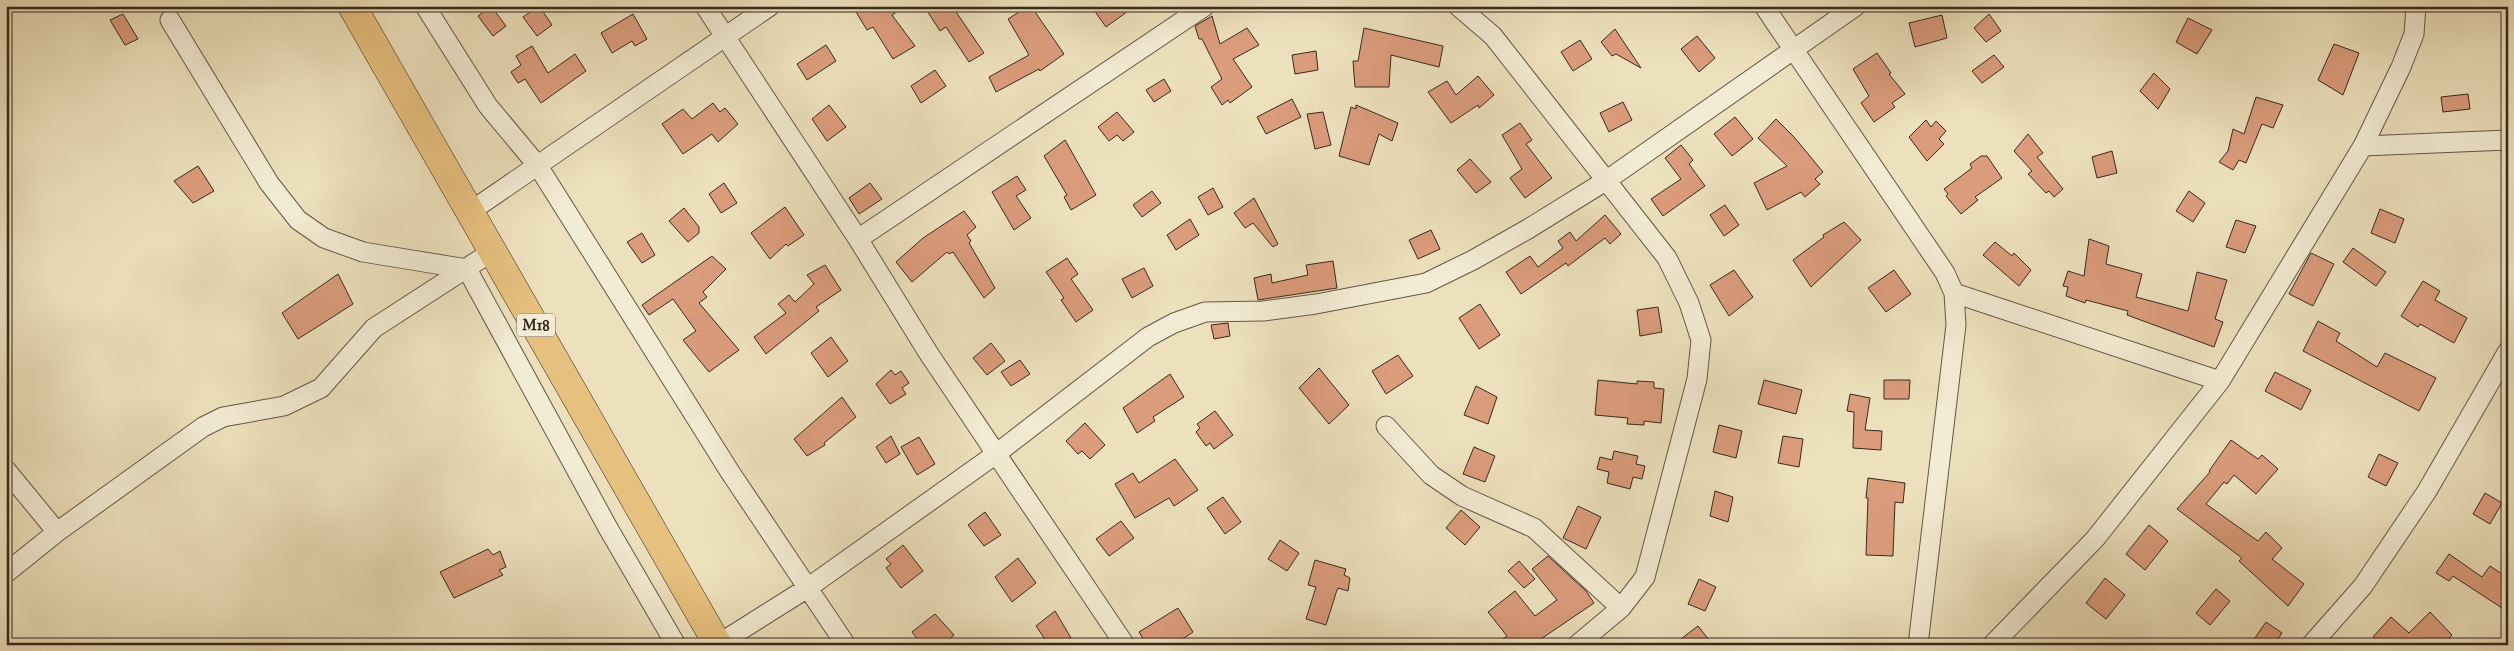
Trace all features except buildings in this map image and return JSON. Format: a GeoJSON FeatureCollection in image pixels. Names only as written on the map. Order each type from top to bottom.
{"type":"FeatureCollection","features":[{"type":"Feature","properties":{"kind":"main road","name":"M18"},"geometry":{"type":"LineString","coordinates":[[352,6],[471,211],[717,645]]}},
{"type":"Feature","properties":{"kind":"street"},"geometry":{"type":"LineString","coordinates":[[425,6],[488,106],[538,166],[730,472],[809,587],[846,645]]}},
{"type":"Feature","properties":{"kind":"street"},"geometry":{"type":"LineString","coordinates":[[705,6],[858,239],[929,354],[1124,645]]}},
{"type":"Feature","properties":{"kind":"street"},"geometry":{"type":"LineString","coordinates":[[471,211],[770,6]]}},
{"type":"Feature","properties":{"kind":"street"},"geometry":{"type":"LineString","coordinates":[[858,239],[1205,6]]}},
{"type":"Feature","properties":{"kind":"street"},"geometry":{"type":"LineString","coordinates":[[1458,6],[1493,36],[1667,258],[1689,303],[1701,340],[1697,379],[1645,577],[1621,608],[1577,645]]}},
{"type":"Feature","properties":{"kind":"street"},"geometry":{"type":"LineString","coordinates":[[1764,6],[1945,273],[1954,293],[1956,325],[1918,645]]}},
{"type":"Feature","properties":{"kind":"street"},"geometry":{"type":"LineString","coordinates":[[717,645],[809,587],[996,454],[1148,337],[1174,323],[1205,312],[1262,311],[1316,304],[1426,283],[1489,251],[1607,180],[1856,6]]}},
{"type":"Feature","properties":{"kind":"street"},"geometry":{"type":"LineString","coordinates":[[1992,645],[2095,539],[2220,382],[2363,146],[2401,67],[2414,34],[2416,6]]}},
{"type":"Feature","properties":{"kind":"street"},"geometry":{"type":"LineString","coordinates":[[170,20],[269,184],[298,220],[324,238],[363,252],[467,269]]}},
{"type":"Feature","properties":{"kind":"street"},"geometry":{"type":"LineString","coordinates":[[2363,146],[2508,140]]}},
{"type":"Feature","properties":{"kind":"street"},"geometry":{"type":"LineString","coordinates":[[6,573],[56,532],[203,426],[222,417],[284,406],[321,388],[374,328],[493,251]]}},
{"type":"Feature","properties":{"kind":"street"},"geometry":{"type":"LineString","coordinates":[[467,269],[608,528],[676,645]]}},
{"type":"Feature","properties":{"kind":"street"},"geometry":{"type":"LineString","coordinates":[[1954,293],[2220,382]]}},
{"type":"Feature","properties":{"kind":"street"},"geometry":{"type":"LineString","coordinates":[[2311,645],[2363,586],[2421,499],[2508,351]]}},
{"type":"Feature","properties":{"kind":"street"},"geometry":{"type":"LineString","coordinates":[[1386,426],[1431,475],[1462,496],[1534,528],[1621,608]]}},
{"type":"Feature","properties":{"kind":"street"},"geometry":{"type":"LineString","coordinates":[[6,470],[56,532]]}}]}
